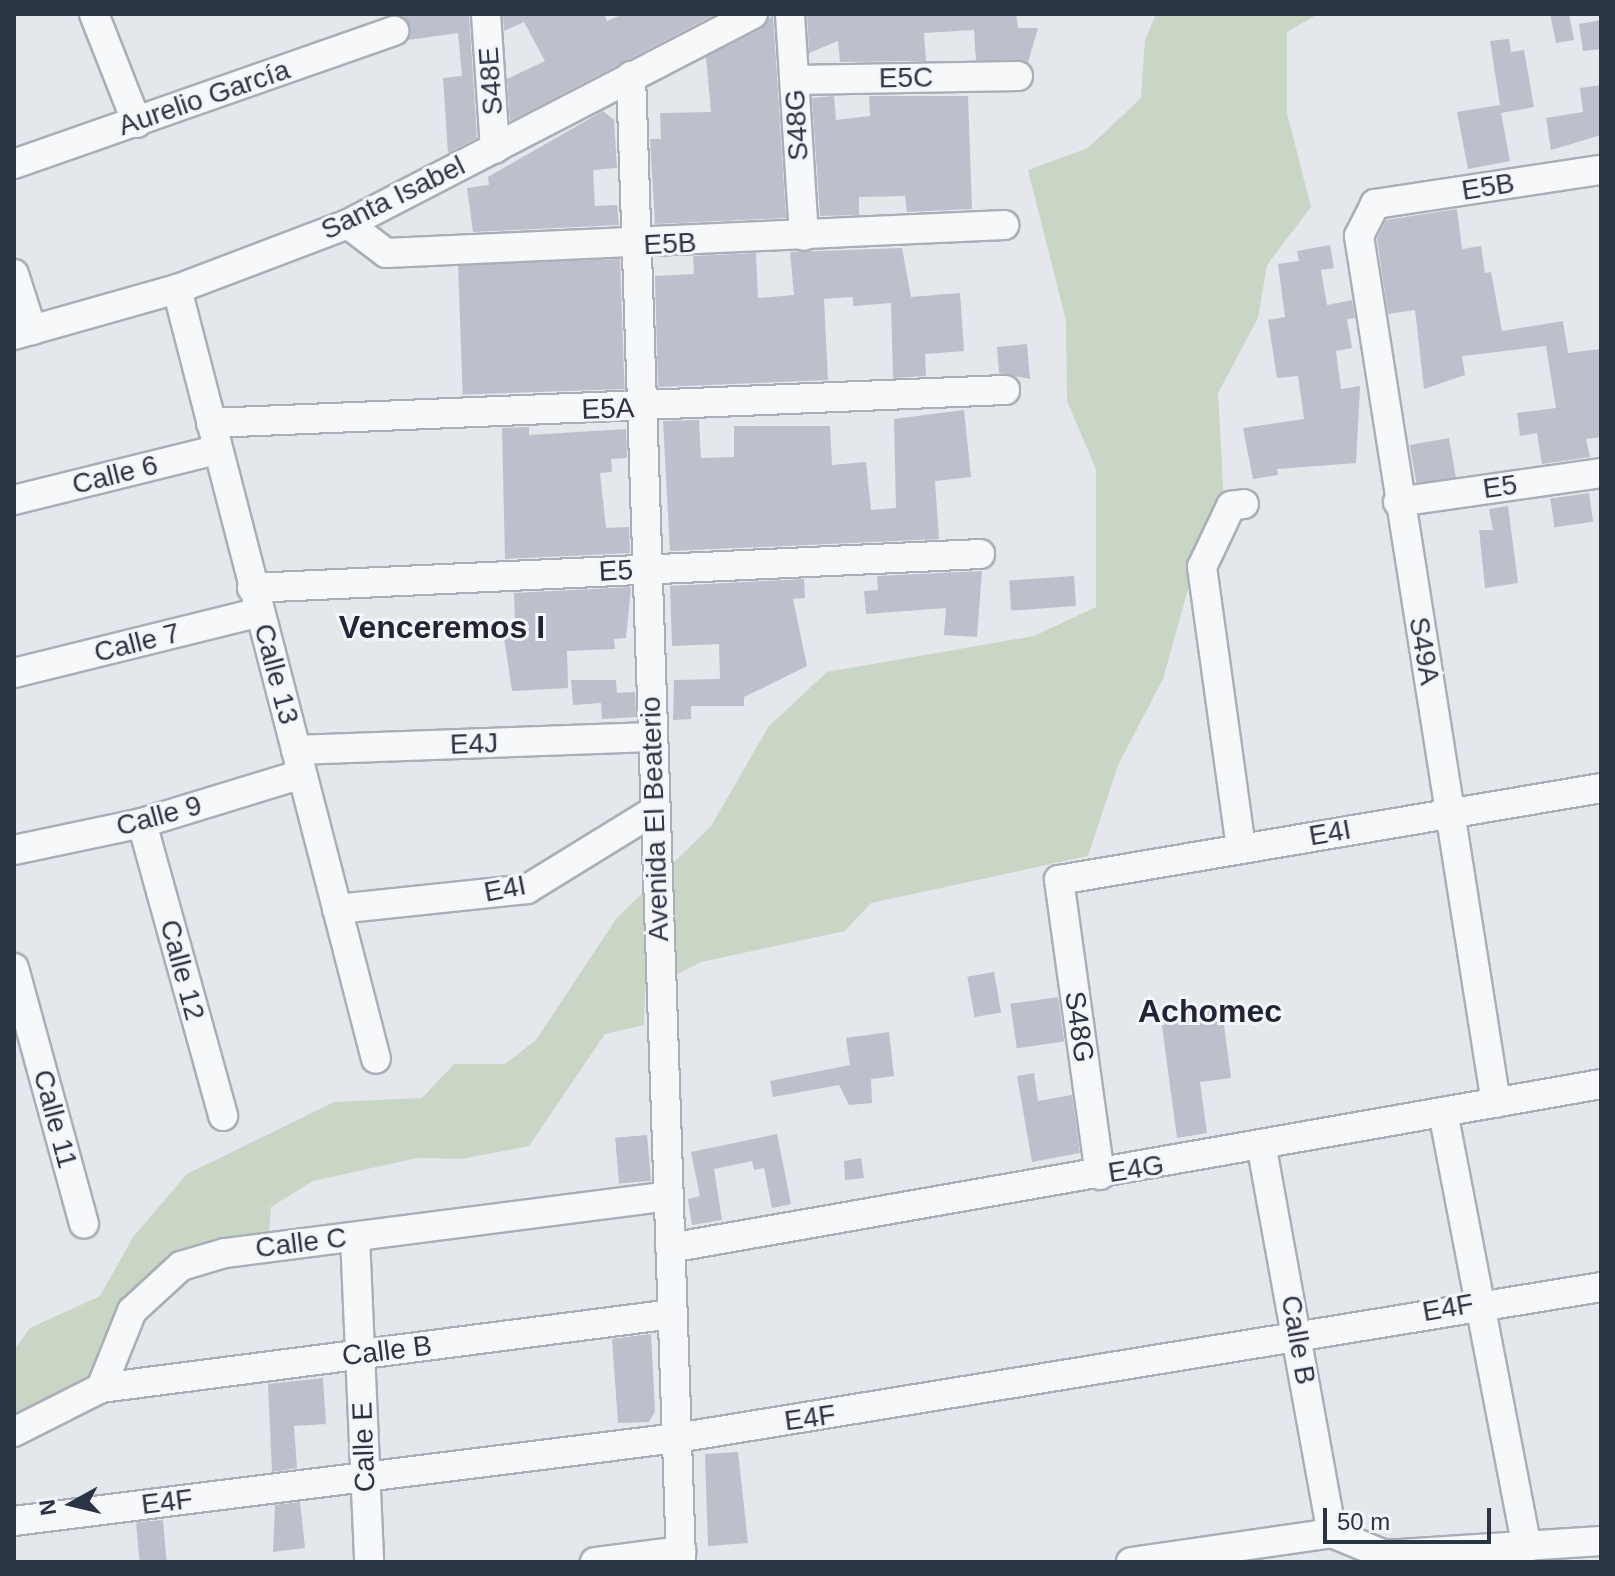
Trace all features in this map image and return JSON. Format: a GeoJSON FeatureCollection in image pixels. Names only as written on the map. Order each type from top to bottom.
{"type":"FeatureCollection","features":[{"type":"Feature","properties":{"kind":"street"},"geometry":{"type":"LineString","coordinates":[[94,14],[137,123]]}},
{"type":"Feature","properties":{"kind":"street","name":"S48E"},"geometry":{"type":"LineString","coordinates":[[486,14],[495,149]]}},
{"type":"Feature","properties":{"kind":"street","name":"Santa Isabel"},"geometry":{"type":"LineString","coordinates":[[23,332],[177,289],[348,224],[753,14]]}},
{"type":"Feature","properties":{"kind":"street","name":"S48G"},"geometry":{"type":"LineString","coordinates":[[790,14],[804,236]]}},
{"type":"Feature","properties":{"kind":"street","name":"Aurelio García"},"geometry":{"type":"LineString","coordinates":[[14,164],[394,31]]}},
{"type":"Feature","properties":{"kind":"street","name":"Avenida El Beaterio"},"geometry":{"type":"LineString","coordinates":[[631,76],[681,1556]]}},
{"type":"Feature","properties":{"kind":"street","name":"E5C"},"geometry":{"type":"LineString","coordinates":[[795,80],[1018,76]]}},
{"type":"Feature","properties":{"kind":"street","name":"E5B"},"geometry":{"type":"LineString","coordinates":[[1375,204],[1601,170]]}},
{"type":"Feature","properties":{"kind":"street","name":"S49A"},"geometry":{"type":"LineString","coordinates":[[1375,204],[1362,220],[1359,263],[1453,812],[1496,1103]]}},
{"type":"Feature","properties":{"kind":"street","name":"E5B"},"geometry":{"type":"LineString","coordinates":[[348,224],[386,253],[636,245],[1004,225]]}},
{"type":"Feature","properties":{"kind":"street"},"geometry":{"type":"LineString","coordinates":[[14,274],[23,332]]}},
{"type":"Feature","properties":{"kind":"street","name":"Calle 13"},"geometry":{"type":"LineString","coordinates":[[177,289],[376,1059]]}},
{"type":"Feature","properties":{"kind":"street","name":"E5A"},"geometry":{"type":"LineString","coordinates":[[214,437],[641,408],[1005,390]]}},
{"type":"Feature","properties":{"kind":"street","name":"Calle 6"},"geometry":{"type":"LineString","coordinates":[[14,500],[214,437]]}},
{"type":"Feature","properties":{"kind":"street","name":"E5"},"geometry":{"type":"LineString","coordinates":[[1398,502],[1601,473]]}},
{"type":"Feature","properties":{"kind":"street"},"geometry":{"type":"LineString","coordinates":[[1241,848],[1202,567],[1231,506],[1244,504]]}},
{"type":"Feature","properties":{"kind":"street","name":"E5"},"geometry":{"type":"LineString","coordinates":[[256,600],[647,570],[980,554]]}},
{"type":"Feature","properties":{"kind":"street","name":"Calle 7"},"geometry":{"type":"LineString","coordinates":[[14,673],[256,600]]}},
{"type":"Feature","properties":{"kind":"street","name":"E4J"},"geometry":{"type":"LineString","coordinates":[[299,762],[651,737]]}},
{"type":"Feature","properties":{"kind":"street","name":"Calle 9"},"geometry":{"type":"LineString","coordinates":[[14,850],[142,823],[299,762]]}},
{"type":"Feature","properties":{"kind":"street","name":"E4I"},"geometry":{"type":"LineString","coordinates":[[1059,880],[1601,788]]}},
{"type":"Feature","properties":{"kind":"street","name":"E4I"},"geometry":{"type":"LineString","coordinates":[[337,909],[527,889],[654,811]]}},
{"type":"Feature","properties":{"kind":"street","name":"Calle 12"},"geometry":{"type":"LineString","coordinates":[[142,823],[223,1116]]}},
{"type":"Feature","properties":{"kind":"street","name":"S48G"},"geometry":{"type":"LineString","coordinates":[[1059,880],[1100,1175]]}},
{"type":"Feature","properties":{"kind":"street","name":"Calle 11"},"geometry":{"type":"LineString","coordinates":[[14,968],[84,1224]]}},
{"type":"Feature","properties":{"kind":"street","name":"E4G"},"geometry":{"type":"LineString","coordinates":[[670,1248],[1262,1149],[1601,1084]]}},
{"type":"Feature","properties":{"kind":"street"},"geometry":{"type":"LineString","coordinates":[[1443,1112],[1527,1548]]}},
{"type":"Feature","properties":{"kind":"street","name":"Calle B"},"geometry":{"type":"LineString","coordinates":[[1262,1149],[1332,1533]]}},
{"type":"Feature","properties":{"kind":"street","name":"Calle C"},"geometry":{"type":"LineString","coordinates":[[101,1388],[132,1311],[181,1266],[225,1253],[668,1196]]}},
{"type":"Feature","properties":{"kind":"street","name":"Calle E"},"geometry":{"type":"LineString","coordinates":[[355,1237],[369,1562]]}},
{"type":"Feature","properties":{"kind":"street","name":"E4F"},"geometry":{"type":"LineString","coordinates":[[14,1521],[677,1438],[1480,1302],[1601,1287]]}},
{"type":"Feature","properties":{"kind":"street","name":"Calle B"},"geometry":{"type":"LineString","coordinates":[[101,1388],[672,1314]]}},
{"type":"Feature","properties":{"kind":"street"},"geometry":{"type":"LineString","coordinates":[[14,1432],[101,1388]]}},
{"type":"Feature","properties":{"kind":"street"},"geometry":{"type":"LineString","coordinates":[[1131,1562],[1332,1533],[1385,1555],[1601,1541]]}},
{"type":"Feature","properties":{"kind":"street"},"geometry":{"type":"LineString","coordinates":[[595,1562],[681,1556]]}},
{"type":"Feature","properties":{"kind":"green space"},"geometry":{"type":"Polygon","coordinates":[[[1156,14],[1318,14],[1287,32],[1287,113],[1311,207],[1267,265],[1258,318],[1218,393],[1224,502],[1200,546],[1163,679],[1118,765],[1088,856],[871,903],[845,931],[701,962],[645,991],[644,1025],[605,1034],[529,1146],[461,1159],[417,1158],[313,1181],[271,1207],[269,1232],[176,1257],[89,1384],[14,1421],[14,1350],[30,1328],[100,1296],[133,1237],[187,1174],[334,1102],[422,1098],[454,1064],[505,1064],[536,1040],[616,919],[711,826],[769,726],[827,672],[1034,636],[1096,607],[1096,469],[1067,401],[1066,321],[1028,170],[1088,148],[1141,98],[1145,40],[1156,14]]]}},
{"type":"Feature","properties":{"kind":"building"},"geometry":{"type":"Polygon","coordinates":[[[403,14],[469,14],[477,138],[448,153],[443,78],[462,76],[458,33],[408,40],[403,14]]]}},
{"type":"Feature","properties":{"kind":"building"},"geometry":{"type":"Polygon","coordinates":[[[503,14],[604,14],[607,21],[623,14],[716,14],[510,121],[507,79],[545,61],[524,22],[504,31],[503,14]]]}},
{"type":"Feature","properties":{"kind":"building"},"geometry":{"type":"Polygon","coordinates":[[[773,14],[786,218],[655,224],[650,139],[661,139],[660,113],[711,112],[706,57],[761,29],[773,14]]]}},
{"type":"Feature","properties":{"kind":"building"},"geometry":{"type":"Polygon","coordinates":[[[807,14],[1016,14],[1018,28],[1038,28],[1028,62],[976,60],[974,30],[924,33],[926,61],[840,62],[838,41],[809,53],[807,14]]]}},
{"type":"Feature","properties":{"kind":"building"},"geometry":{"type":"Polygon","coordinates":[[[1550,14],[1569,14],[1574,40],[1556,43],[1550,14]]]}},
{"type":"Feature","properties":{"kind":"building"},"geometry":{"type":"Polygon","coordinates":[[[1601,20],[1601,49],[1583,51],[1579,24],[1601,20]]]}},
{"type":"Feature","properties":{"kind":"building"},"geometry":{"type":"Polygon","coordinates":[[[1509,39],[1511,52],[1524,50],[1534,107],[1501,113],[1510,161],[1468,169],[1457,112],[1500,105],[1490,41],[1509,39]]]}},
{"type":"Feature","properties":{"kind":"building"},"geometry":{"type":"Polygon","coordinates":[[[1601,85],[1601,135],[1551,150],[1546,118],[1583,112],[1580,88],[1601,85]]]}},
{"type":"Feature","properties":{"kind":"building"},"geometry":{"type":"Polygon","coordinates":[[[834,96],[836,120],[870,116],[869,96],[968,96],[972,209],[907,212],[905,196],[859,197],[859,215],[820,216],[812,98],[834,96]]]}},
{"type":"Feature","properties":{"kind":"building"},"geometry":{"type":"Polygon","coordinates":[[[603,111],[614,120],[617,168],[593,170],[595,206],[617,205],[619,225],[473,232],[467,188],[489,185],[488,177],[603,111]]]}},
{"type":"Feature","properties":{"kind":"building"},"geometry":{"type":"Polygon","coordinates":[[[1457,209],[1462,249],[1481,246],[1485,273],[1491,272],[1502,331],[1563,321],[1568,353],[1601,349],[1601,437],[1586,439],[1590,457],[1542,464],[1537,433],[1520,436],[1517,413],[1556,408],[1546,346],[1462,356],[1465,375],[1424,389],[1415,310],[1388,314],[1377,239],[1386,220],[1457,209]]]}},
{"type":"Feature","properties":{"kind":"building"},"geometry":{"type":"Polygon","coordinates":[[[1330,245],[1334,268],[1321,270],[1327,305],[1352,300],[1355,318],[1347,319],[1352,348],[1336,351],[1341,389],[1360,386],[1356,463],[1277,469],[1278,475],[1253,479],[1243,428],[1304,419],[1298,376],[1277,378],[1268,320],[1285,317],[1278,264],[1299,261],[1297,251],[1330,245]]]}},
{"type":"Feature","properties":{"kind":"building"},"geometry":{"type":"Polygon","coordinates":[[[902,248],[911,297],[960,293],[964,351],[925,354],[926,376],[893,378],[891,303],[853,306],[853,297],[824,299],[828,380],[658,387],[655,276],[694,274],[693,256],[756,253],[758,298],[794,295],[790,252],[902,248]]]}},
{"type":"Feature","properties":{"kind":"building"},"geometry":{"type":"Polygon","coordinates":[[[620,259],[625,389],[463,395],[458,265],[620,259]]]}},
{"type":"Feature","properties":{"kind":"building"},"geometry":{"type":"Polygon","coordinates":[[[1027,344],[1030,379],[999,373],[997,347],[1027,344]]]}},
{"type":"Feature","properties":{"kind":"building"},"geometry":{"type":"Polygon","coordinates":[[[964,410],[971,477],[935,481],[939,539],[670,551],[663,421],[699,420],[701,458],[734,457],[734,426],[830,426],[832,465],[866,462],[871,510],[896,508],[894,419],[964,410]]]}},
{"type":"Feature","properties":{"kind":"building"},"geometry":{"type":"Polygon","coordinates":[[[529,427],[529,435],[626,429],[627,458],[611,459],[612,472],[600,473],[606,528],[629,527],[630,553],[505,559],[502,428],[529,427]]]}},
{"type":"Feature","properties":{"kind":"building"},"geometry":{"type":"Polygon","coordinates":[[[1449,438],[1456,477],[1417,484],[1410,445],[1449,438]]]}},
{"type":"Feature","properties":{"kind":"building"},"geometry":{"type":"Polygon","coordinates":[[[1589,493],[1593,522],[1554,527],[1550,498],[1589,493]]]}},
{"type":"Feature","properties":{"kind":"building"},"geometry":{"type":"Polygon","coordinates":[[[1508,506],[1518,583],[1485,588],[1479,530],[1493,530],[1489,509],[1508,506]]]}},
{"type":"Feature","properties":{"kind":"building"},"geometry":{"type":"Polygon","coordinates":[[[982,571],[977,637],[944,635],[946,608],[866,614],[864,591],[878,590],[877,576],[982,571]]]}},
{"type":"Feature","properties":{"kind":"building"},"geometry":{"type":"Polygon","coordinates":[[[1074,576],[1076,606],[1011,610],[1009,581],[1074,576]]]}},
{"type":"Feature","properties":{"kind":"building"},"geometry":{"type":"Polygon","coordinates":[[[804,579],[805,598],[793,599],[807,666],[744,697],[744,706],[691,706],[691,719],[673,720],[674,680],[720,679],[719,644],[672,646],[670,586],[804,579]]]}},
{"type":"Feature","properties":{"kind":"building"},"geometry":{"type":"Polygon","coordinates":[[[631,587],[626,638],[614,639],[615,649],[567,651],[568,688],[512,691],[502,624],[515,624],[514,593],[631,587]]]}},
{"type":"Feature","properties":{"kind":"building"},"geometry":{"type":"Polygon","coordinates":[[[571,680],[616,680],[617,693],[635,692],[636,717],[602,719],[601,703],[573,705],[571,680]]]}},
{"type":"Feature","properties":{"kind":"building"},"geometry":{"type":"Polygon","coordinates":[[[994,972],[1001,1012],[975,1017],[967,977],[994,972]]]}},
{"type":"Feature","properties":{"kind":"building"},"geometry":{"type":"Polygon","coordinates":[[[1058,997],[1064,1042],[1017,1048],[1010,1004],[1058,997]]]}},
{"type":"Feature","properties":{"kind":"building"},"geometry":{"type":"Polygon","coordinates":[[[1221,1003],[1231,1078],[1200,1082],[1207,1133],[1177,1138],[1160,1011],[1221,1003]]]}},
{"type":"Feature","properties":{"kind":"building"},"geometry":{"type":"Polygon","coordinates":[[[889,1032],[894,1076],[871,1079],[872,1103],[849,1105],[839,1085],[773,1097],[770,1081],[850,1065],[846,1038],[889,1032]]]}},
{"type":"Feature","properties":{"kind":"building"},"geometry":{"type":"Polygon","coordinates":[[[1034,1073],[1038,1101],[1072,1095],[1080,1153],[1032,1162],[1017,1076],[1034,1073]]]}},
{"type":"Feature","properties":{"kind":"building"},"geometry":{"type":"Polygon","coordinates":[[[777,1134],[791,1204],[772,1208],[764,1168],[754,1170],[752,1161],[714,1169],[722,1220],[692,1225],[688,1199],[700,1196],[691,1152],[777,1134]]]}},
{"type":"Feature","properties":{"kind":"building"},"geometry":{"type":"Polygon","coordinates":[[[647,1135],[651,1181],[619,1184],[615,1138],[647,1135]]]}},
{"type":"Feature","properties":{"kind":"building"},"geometry":{"type":"Polygon","coordinates":[[[861,1158],[864,1178],[845,1180],[844,1161],[861,1158]]]}},
{"type":"Feature","properties":{"kind":"building"},"geometry":{"type":"Polygon","coordinates":[[[651,1334],[655,1411],[649,1422],[618,1423],[612,1339],[651,1334]]]}},
{"type":"Feature","properties":{"kind":"building"},"geometry":{"type":"Polygon","coordinates":[[[323,1378],[326,1424],[294,1426],[297,1468],[272,1472],[268,1384],[323,1378]]]}},
{"type":"Feature","properties":{"kind":"building"},"geometry":{"type":"Polygon","coordinates":[[[738,1452],[748,1543],[708,1546],[705,1454],[738,1452]]]}},
{"type":"Feature","properties":{"kind":"building"},"geometry":{"type":"Polygon","coordinates":[[[300,1502],[305,1548],[273,1552],[275,1505],[300,1502]]]}},
{"type":"Feature","properties":{"kind":"building"},"geometry":{"type":"Polygon","coordinates":[[[163,1520],[167,1562],[140,1562],[136,1522],[163,1520]]]}},
{"type":"Feature","properties":{"kind":"district","name":"Venceremos I"},"geometry":{"type":"Point","coordinates":[442,627]}},
{"type":"Feature","properties":{"kind":"district","name":"Achomec"},"geometry":{"type":"Point","coordinates":[1210,1011]}}]}
